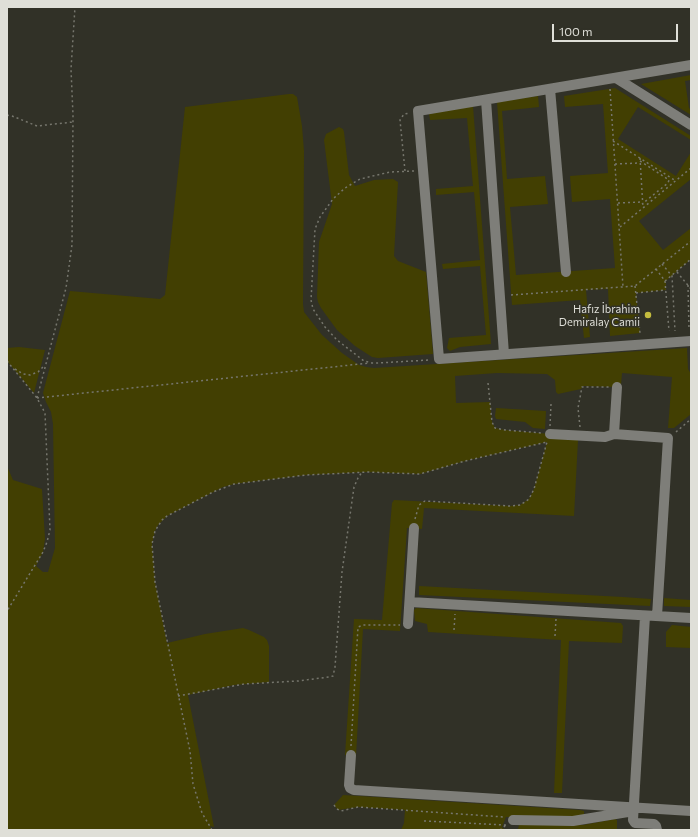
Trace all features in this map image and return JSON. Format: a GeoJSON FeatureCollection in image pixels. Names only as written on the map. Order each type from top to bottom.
{"type":"FeatureCollection","features":[{"type":"Feature","properties":{"kind":"street"},"geometry":{"type":"LineString","coordinates":[[691,65],[418,111],[439,359],[691,341]]}},
{"type":"Feature","properties":{"kind":"street"},"geometry":{"type":"LineString","coordinates":[[616,78],[691,125]]}},
{"type":"Feature","properties":{"kind":"street"},"geometry":{"type":"LineString","coordinates":[[550,89],[566,272]]}},
{"type":"Feature","properties":{"kind":"street"},"geometry":{"type":"LineString","coordinates":[[486,100],[504,354]]}},
{"type":"Feature","properties":{"kind":"street"},"geometry":{"type":"LineString","coordinates":[[614,434],[617,387]]}},
{"type":"Feature","properties":{"kind":"street"},"geometry":{"type":"LineString","coordinates":[[548,438],[581,436],[605,437],[614,434],[668,438],[657,616]]}},
{"type":"Feature","properties":{"kind":"street"},"geometry":{"type":"LineString","coordinates":[[408,624],[414,528]]}},
{"type":"Feature","properties":{"kind":"street"},"geometry":{"type":"LineString","coordinates":[[410,602],[691,618]]}},
{"type":"Feature","properties":{"kind":"street"},"geometry":{"type":"LineString","coordinates":[[645,616],[634,822],[654,824],[657,830]]}},
{"type":"Feature","properties":{"kind":"street"},"geometry":{"type":"LineString","coordinates":[[351,756],[349,784],[350,788],[354,790],[634,809],[691,810]]}},
{"type":"Feature","properties":{"kind":"street"},"geometry":{"type":"LineString","coordinates":[[510,823],[573,821],[634,809]]}},
{"type":"Feature","properties":{"kind":"path"},"geometry":{"type":"LineString","coordinates":[[37,398],[66,288],[73,233],[73,122],[71,56],[76,7]]}},
{"type":"Feature","properties":{"kind":"path"},"geometry":{"type":"LineString","coordinates":[[610,89],[623,287]]}},
{"type":"Feature","properties":{"kind":"path"},"geometry":{"type":"LineString","coordinates":[[405,171],[400,120],[404,114],[418,111]]}},
{"type":"Feature","properties":{"kind":"path"},"geometry":{"type":"LineString","coordinates":[[7,115],[37,126],[73,122]]}},
{"type":"Feature","properties":{"kind":"path"},"geometry":{"type":"LineString","coordinates":[[613,142],[676,181]]}},
{"type":"Feature","properties":{"kind":"path"},"geometry":{"type":"LineString","coordinates":[[640,158],[643,208]]}},
{"type":"Feature","properties":{"kind":"path"},"geometry":{"type":"LineString","coordinates":[[615,164],[640,162],[669,180],[668,183],[642,203],[617,203]]}},
{"type":"Feature","properties":{"kind":"path"},"geometry":{"type":"LineString","coordinates":[[619,227],[691,168]]}},
{"type":"Feature","properties":{"kind":"path"},"geometry":{"type":"LineString","coordinates":[[372,363],[360,359],[337,340],[325,327],[313,309],[311,290],[314,234],[316,225],[333,199],[345,188],[360,179],[405,171],[423,171]]}},
{"type":"Feature","properties":{"kind":"path"},"geometry":{"type":"LineString","coordinates":[[511,296],[635,286],[691,241]]}},
{"type":"Feature","properties":{"kind":"path"},"geometry":{"type":"LineString","coordinates":[[666,281],[691,259]]}},
{"type":"Feature","properties":{"kind":"path"},"geometry":{"type":"LineString","coordinates":[[662,264],[672,276],[675,331]]}},
{"type":"Feature","properties":{"kind":"path"},"geometry":{"type":"LineString","coordinates":[[656,269],[666,281],[668,331]]}},
{"type":"Feature","properties":{"kind":"path"},"geometry":{"type":"LineString","coordinates":[[677,271],[691,289]]}},
{"type":"Feature","properties":{"kind":"path"},"geometry":{"type":"LineString","coordinates":[[688,285],[689,330]]}},
{"type":"Feature","properties":{"kind":"path"},"geometry":{"type":"LineString","coordinates":[[635,286],[640,333]]}},
{"type":"Feature","properties":{"kind":"path"},"geometry":{"type":"LineString","coordinates":[[636,293],[666,290]]}},
{"type":"Feature","properties":{"kind":"path"},"geometry":{"type":"LineString","coordinates":[[37,398],[372,363],[439,359]]}},
{"type":"Feature","properties":{"kind":"path"},"geometry":{"type":"LineString","coordinates":[[7,360],[37,398],[44,410],[46,425],[49,536],[43,552],[7,610]]}},
{"type":"Feature","properties":{"kind":"path"},"geometry":{"type":"LineString","coordinates":[[12,366],[23,374],[30,375],[38,372],[46,364]]}},
{"type":"Feature","properties":{"kind":"path"},"geometry":{"type":"LineString","coordinates":[[488,383],[492,422],[495,428],[548,438]]}},
{"type":"Feature","properties":{"kind":"path"},"geometry":{"type":"LineString","coordinates":[[581,436],[578,408],[582,387],[617,387]]}},
{"type":"Feature","properties":{"kind":"path"},"geometry":{"type":"LineString","coordinates":[[414,528],[418,507],[420,503],[425,501],[516,506],[529,499],[534,489],[548,438],[551,404]]}},
{"type":"Feature","properties":{"kind":"path"},"geometry":{"type":"LineString","coordinates":[[668,438],[691,419]]}},
{"type":"Feature","properties":{"kind":"path"},"geometry":{"type":"LineString","coordinates":[[212,830],[202,812],[193,784],[192,762],[155,582],[152,544],[153,536],[158,525],[167,516],[223,487],[234,484],[306,474],[362,472],[420,474],[548,438]]}},
{"type":"Feature","properties":{"kind":"path"},"geometry":{"type":"LineString","coordinates":[[178,696],[257,682],[304,680],[333,676],[335,667],[341,584],[354,487],[362,472]]}},
{"type":"Feature","properties":{"kind":"path"},"geometry":{"type":"LineString","coordinates":[[454,630],[456,605]]}},
{"type":"Feature","properties":{"kind":"path"},"geometry":{"type":"LineString","coordinates":[[555,636],[557,611]]}},
{"type":"Feature","properties":{"kind":"path"},"geometry":{"type":"LineString","coordinates":[[351,756],[358,627],[363,625],[392,626],[408,624]]}},
{"type":"Feature","properties":{"kind":"path"},"geometry":{"type":"LineString","coordinates":[[334,805],[336,809],[341,810],[358,807],[500,815],[510,823]]}},
{"type":"Feature","properties":{"kind":"path"},"geometry":{"type":"LineString","coordinates":[[424,821],[510,823]]}},
{"type":"Feature","properties":{"kind":"shaded area"},"geometry":{"type":"Polygon","coordinates":[[[691,75],[691,80],[685,81],[691,115],[641,84],[691,75]]]}},
{"type":"Feature","properties":{"kind":"shaded area"},"geometry":{"type":"Polygon","coordinates":[[[615,88],[691,136],[691,140],[638,107],[618,139],[676,176],[691,152],[691,179],[639,221],[663,250],[691,228],[691,259],[666,281],[666,290],[636,293],[640,333],[610,336],[608,289],[586,290],[590,337],[584,338],[580,300],[512,305],[497,102],[538,96],[539,107],[502,111],[507,179],[545,176],[548,204],[510,207],[516,275],[615,268],[610,199],[572,202],[570,176],[608,173],[603,104],[565,107],[564,96],[615,88]]]}},
{"type":"Feature","properties":{"kind":"shaded area"},"geometry":{"type":"Polygon","coordinates":[[[293,94],[297,97],[302,126],[304,151],[304,312],[322,335],[342,353],[359,365],[374,368],[687,348],[688,369],[691,374],[691,414],[674,428],[668,428],[672,377],[622,373],[621,385],[617,387],[583,386],[581,389],[558,394],[556,392],[555,380],[547,374],[497,373],[455,376],[456,403],[490,402],[492,422],[495,428],[550,434],[578,440],[574,516],[424,508],[422,529],[407,528],[400,631],[363,629],[356,756],[345,755],[354,619],[382,620],[392,503],[394,500],[510,506],[520,505],[529,499],[534,489],[547,442],[465,461],[420,474],[367,472],[306,475],[234,484],[223,487],[167,516],[158,525],[152,544],[155,582],[167,643],[205,634],[243,628],[264,637],[269,646],[269,682],[234,685],[188,695],[214,827],[210,826],[212,830],[7,830],[7,466],[13,480],[42,489],[45,539],[43,552],[36,566],[43,572],[48,572],[55,548],[53,424],[51,412],[43,393],[70,291],[160,299],[165,295],[185,107],[293,94]]]}},
{"type":"Feature","properties":{"kind":"shaded area"},"geometry":{"type":"Polygon","coordinates":[[[473,106],[491,344],[460,347],[450,351],[447,348],[449,338],[486,335],[480,266],[443,269],[442,264],[480,260],[474,192],[436,195],[436,189],[473,186],[467,118],[430,120],[429,114],[473,106]]]}},
{"type":"Feature","properties":{"kind":"shaded area"},"geometry":{"type":"Polygon","coordinates":[[[339,127],[343,129],[344,132],[349,175],[355,186],[374,180],[393,179],[398,182],[394,256],[398,261],[426,272],[433,354],[378,358],[372,357],[355,346],[337,330],[318,302],[319,242],[332,204],[324,140],[326,134],[339,127]]]}},
{"type":"Feature","properties":{"kind":"shaded area"},"geometry":{"type":"Polygon","coordinates":[[[19,347],[45,350],[34,393],[7,361],[7,348],[19,347]]]}},
{"type":"Feature","properties":{"kind":"shaded area"},"geometry":{"type":"Polygon","coordinates":[[[496,408],[546,411],[545,429],[533,428],[525,422],[496,419],[496,408]]]}},
{"type":"Feature","properties":{"kind":"shaded area"},"geometry":{"type":"Polygon","coordinates":[[[419,586],[651,599],[650,606],[419,595],[419,586]]]}},
{"type":"Feature","properties":{"kind":"shaded area"},"geometry":{"type":"Polygon","coordinates":[[[664,598],[691,600],[691,607],[664,606],[664,598]]]}},
{"type":"Feature","properties":{"kind":"shaded area"},"geometry":{"type":"Polygon","coordinates":[[[416,608],[621,623],[623,626],[622,643],[569,641],[562,793],[554,793],[561,640],[428,632],[427,624],[415,621],[414,610],[416,608]]]}},
{"type":"Feature","properties":{"kind":"shaded area"},"geometry":{"type":"Polygon","coordinates":[[[672,625],[691,627],[691,648],[666,647],[666,632],[672,625]]]}},
{"type":"Feature","properties":{"kind":"shaded area"},"geometry":{"type":"Polygon","coordinates":[[[343,795],[580,810],[584,811],[584,816],[506,817],[502,827],[507,830],[401,830],[404,823],[405,810],[358,807],[338,810],[334,805],[343,795]]]}},
{"type":"Feature","properties":{"kind":"shaded area"},"geometry":{"type":"Polygon","coordinates":[[[615,819],[617,820],[617,830],[518,829],[519,825],[583,825],[615,819]]]}},
{"type":"Feature","properties":{"kind":"place","name":"Hafız İbrahim Demiralay Camii"},"geometry":{"type":"Point","coordinates":[648,315]}}]}
